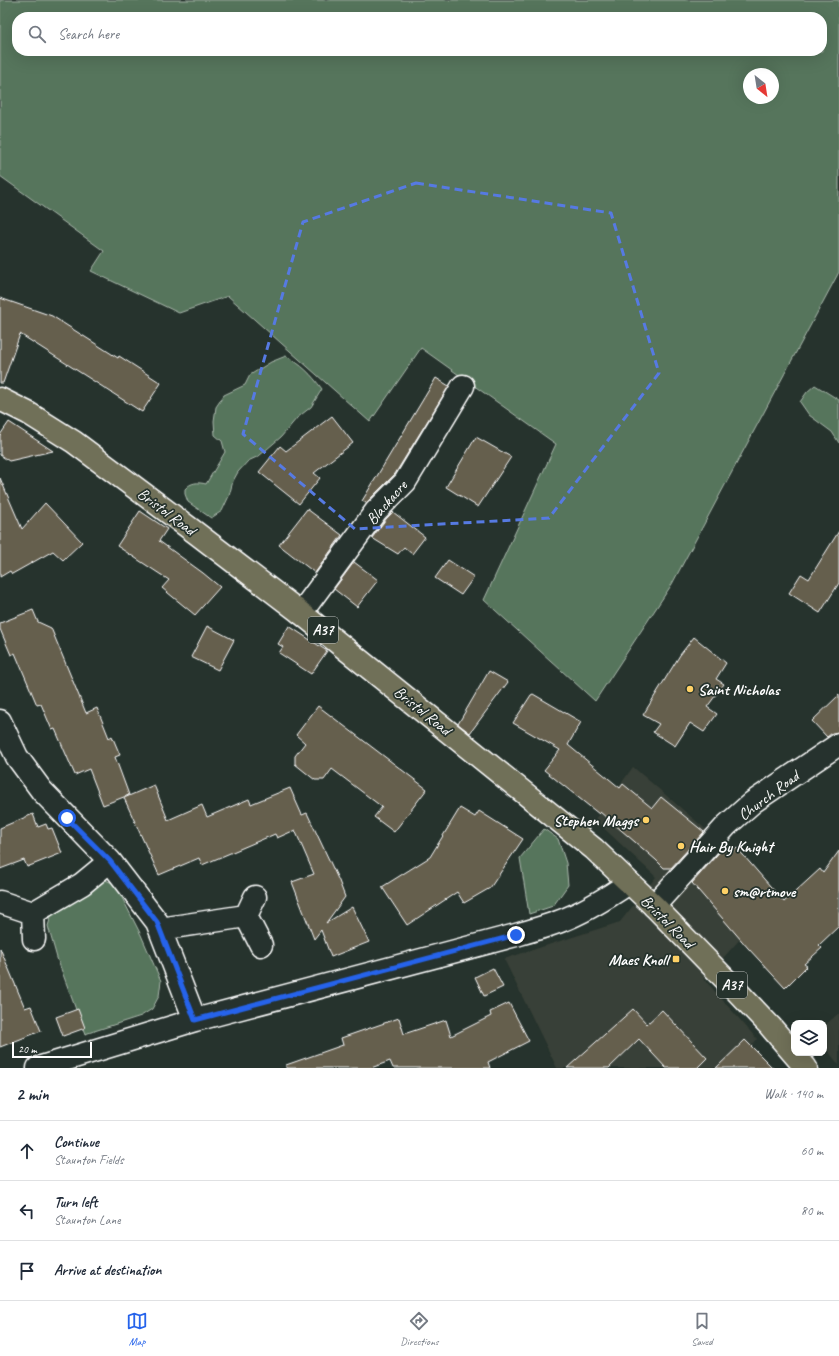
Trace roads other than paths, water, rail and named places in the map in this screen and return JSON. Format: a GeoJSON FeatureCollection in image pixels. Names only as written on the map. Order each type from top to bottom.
{"type":"FeatureCollection","features":[{"type":"Feature","properties":{"kind":"highway","name":"Bristol Road"},"geometry":{"type":"LineString","coordinates":[[0,399],[54,428],[90,453],[301,613],[594,849],[654,906],[730,984],[770,1026],[806,1068]]}},
{"type":"Feature","properties":{"kind":"street","name":"Blackacre"},"geometry":{"type":"LineString","coordinates":[[301,613],[376,512],[405,482],[463,386]]}},
{"type":"Feature","properties":{"kind":"street"},"geometry":{"type":"LineString","coordinates":[[0,721],[17,757],[42,791],[110,861],[157,922],[195,1020]]}},
{"type":"Feature","properties":{"kind":"street","name":"Church Road"},"geometry":{"type":"LineString","coordinates":[[654,906],[727,826],[754,802],[839,744]]}},
{"type":"Feature","properties":{"kind":"street"},"geometry":{"type":"LineString","coordinates":[[0,902],[33,913],[82,884],[110,861]]}},
{"type":"Feature","properties":{"kind":"street"},"geometry":{"type":"LineString","coordinates":[[38,1068],[195,1020],[516,935],[559,922],[606,898],[629,883]]}},
{"type":"Feature","properties":{"kind":"street"},"geometry":{"type":"LineString","coordinates":[[246,916],[255,896]]}},
{"type":"Feature","properties":{"kind":"street"},"geometry":{"type":"LineString","coordinates":[[33,913],[34,939]]}},
{"type":"Feature","properties":{"kind":"street"},"geometry":{"type":"LineString","coordinates":[[160,929],[246,916]]}},
{"type":"Feature","properties":{"kind":"street"},"geometry":{"type":"LineString","coordinates":[[246,916],[261,945]]}},
{"type":"Feature","properties":{"kind":"place","name":"Saint Nicholas"},"geometry":{"type":"Point","coordinates":[690,689]}},
{"type":"Feature","properties":{"kind":"place","name":"Stephen Maggs"},"geometry":{"type":"Point","coordinates":[646,820]}},
{"type":"Feature","properties":{"kind":"place","name":"Hair By Knight"},"geometry":{"type":"Point","coordinates":[681,846]}},
{"type":"Feature","properties":{"kind":"place","name":"sm@rtmove"},"geometry":{"type":"Point","coordinates":[725,891]}},
{"type":"Feature","properties":{"kind":"place","name":"Maes Knoll"},"geometry":{"type":"Point","coordinates":[676,959]}}]}
